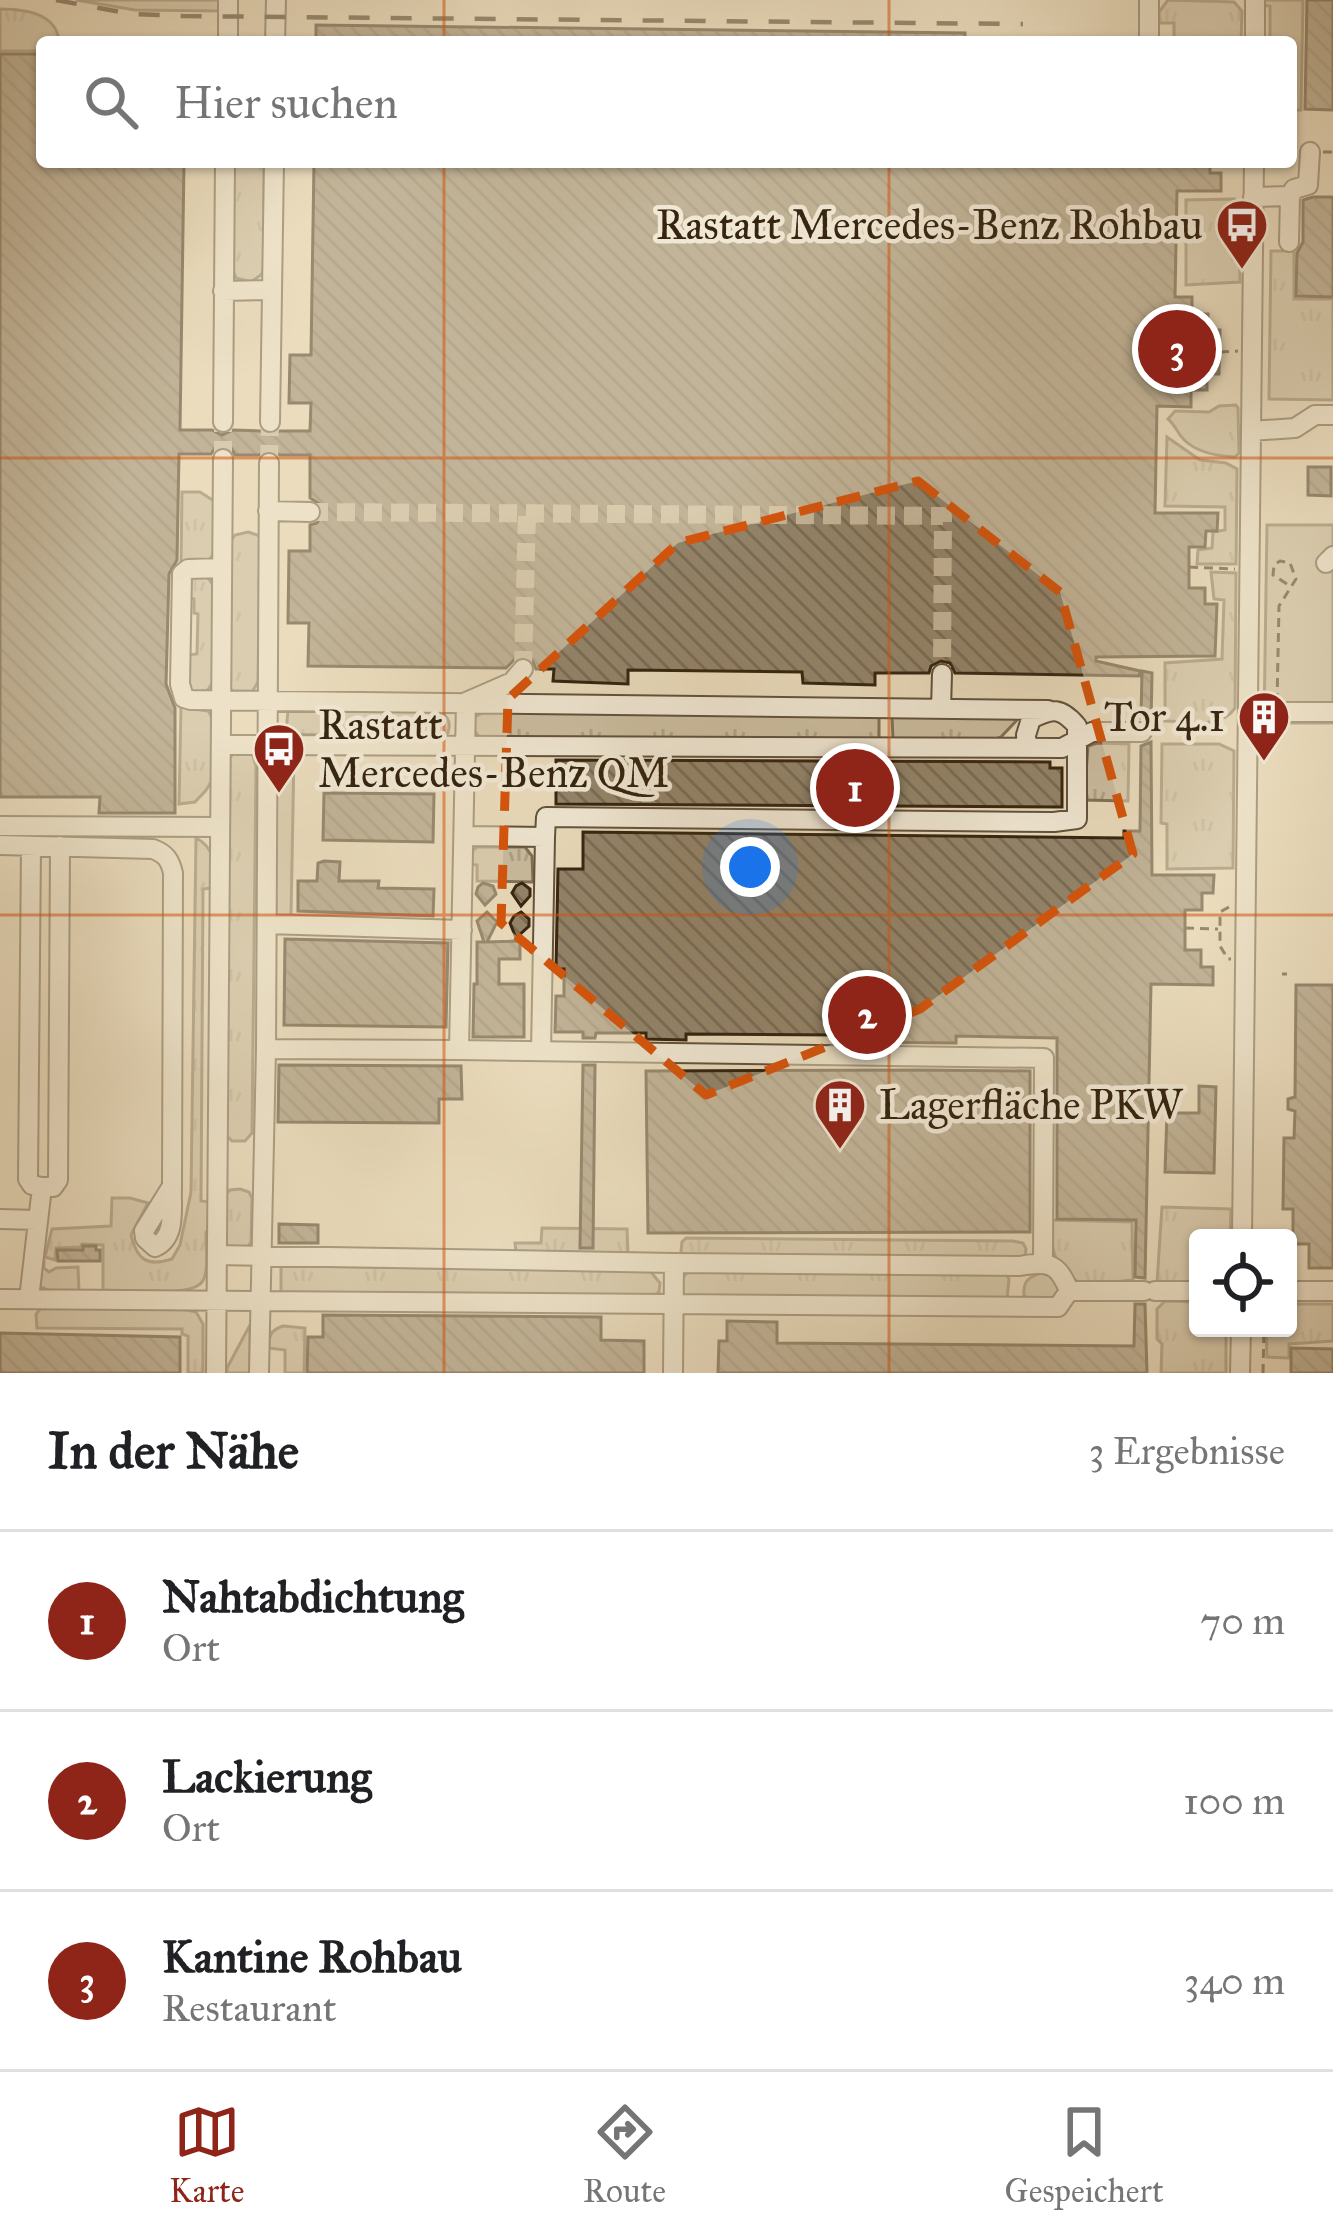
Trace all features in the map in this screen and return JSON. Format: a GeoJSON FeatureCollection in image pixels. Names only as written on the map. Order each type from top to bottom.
{"type":"FeatureCollection","features":[{"type":"Feature","properties":{"kind":"lane"},"geometry":{"type":"LineString","coordinates":[[228,0],[228,36]]}},
{"type":"Feature","properties":{"kind":"lane"},"geometry":{"type":"LineString","coordinates":[[275,36],[276,0]]}},
{"type":"Feature","properties":{"kind":"lane"},"geometry":{"type":"LineString","coordinates":[[1149,0],[1149,34]]}},
{"type":"Feature","properties":{"kind":"lane"},"geometry":{"type":"LineString","coordinates":[[1255,36],[1256,0]]}},
{"type":"Feature","properties":{"kind":"lane"},"geometry":{"type":"LineString","coordinates":[[1289,242],[1290,196],[1294,189],[1308,184],[1310,152]]}},
{"type":"Feature","properties":{"kind":"lane"},"geometry":{"type":"LineString","coordinates":[[224,422],[225,168]]}},
{"type":"Feature","properties":{"kind":"lane"},"geometry":{"type":"LineString","coordinates":[[270,422],[274,168]]}},
{"type":"Feature","properties":{"kind":"lane"},"geometry":{"type":"LineString","coordinates":[[1242,1229],[1250,570],[1258,531],[1251,431],[1254,168]]}},
{"type":"Feature","properties":{"kind":"lane"},"geometry":{"type":"LineString","coordinates":[[1253,196],[1290,196]]}},
{"type":"Feature","properties":{"kind":"lane"},"geometry":{"type":"LineString","coordinates":[[223,291],[272,290]]}},
{"type":"Feature","properties":{"kind":"lane"},"geometry":{"type":"LineString","coordinates":[[1251,431],[1295,428],[1315,415],[1333,416]]}},
{"type":"Feature","properties":{"kind":"lane"},"geometry":{"type":"LineString","coordinates":[[216,1373],[223,459]]}},
{"type":"Feature","properties":{"kind":"lane"},"geometry":{"type":"LineString","coordinates":[[259,1373],[269,463]]}},
{"type":"Feature","properties":{"kind":"lane"},"geometry":{"type":"LineString","coordinates":[[268,512],[310,512]]}},
{"type":"Feature","properties":{"kind":"lane"},"geometry":{"type":"LineString","coordinates":[[222,568],[188,569],[182,574],[180,684],[181,693],[191,700],[1048,710],[1066,713],[1077,726],[1077,819],[546,817],[542,1051]]}},
{"type":"Feature","properties":{"kind":"lane"},"geometry":{"type":"LineString","coordinates":[[466,702],[512,682],[523,669]]}},
{"type":"Feature","properties":{"kind":"lane"},"geometry":{"type":"LineString","coordinates":[[941,709],[942,674]]}},
{"type":"Feature","properties":{"kind":"lane"},"geometry":{"type":"LineString","coordinates":[[459,1050],[466,702]]}},
{"type":"Feature","properties":{"kind":"lane"},"geometry":{"type":"LineString","coordinates":[[1027,747],[1030,719],[1048,710]]}},
{"type":"Feature","properties":{"kind":"lane"},"geometry":{"type":"LineString","coordinates":[[1287,712],[1323,712],[1313,735]]}},
{"type":"Feature","properties":{"kind":"lane"},"geometry":{"type":"LineString","coordinates":[[221,745],[1062,748],[1092,732],[1142,732]]}},
{"type":"Feature","properties":{"kind":"lane"},"geometry":{"type":"LineString","coordinates":[[0,826],[220,827]]}},
{"type":"Feature","properties":{"kind":"lane"},"geometry":{"type":"LineString","coordinates":[[464,836],[545,837]]}},
{"type":"Feature","properties":{"kind":"lane"},"geometry":{"type":"LineString","coordinates":[[0,845],[153,849],[171,863],[172,1186]]}},
{"type":"Feature","properties":{"kind":"lane"},"geometry":{"type":"LineString","coordinates":[[32,846],[28,1179],[32,1186],[42,1187],[58,1180],[60,846]]}},
{"type":"Feature","properties":{"kind":"lane"},"geometry":{"type":"LineString","coordinates":[[267,925],[462,930]]}},
{"type":"Feature","properties":{"kind":"lane"},"geometry":{"type":"LineString","coordinates":[[29,1038],[58,1038]]}},
{"type":"Feature","properties":{"kind":"lane"},"geometry":{"type":"LineString","coordinates":[[266,1049],[1044,1058],[1042,1262]]}},
{"type":"Feature","properties":{"kind":"lane"},"geometry":{"type":"LineString","coordinates":[[29,1299],[42,1187]]}},
{"type":"Feature","properties":{"kind":"lane"},"geometry":{"type":"LineString","coordinates":[[0,1219],[38,1220]]}},
{"type":"Feature","properties":{"kind":"lane"},"geometry":{"type":"LineString","coordinates":[[218,1255],[1020,1266],[1042,1262],[1061,1272],[1069,1291]]}},
{"type":"Feature","properties":{"kind":"lane"},"geometry":{"type":"LineString","coordinates":[[673,1373],[674,1263]]}},
{"type":"Feature","properties":{"kind":"lane"},"geometry":{"type":"LineString","coordinates":[[1020,1266],[1013,1292],[1022,1306]]}},
{"type":"Feature","properties":{"kind":"lane"},"geometry":{"type":"LineString","coordinates":[[1069,1291],[1189,1291]]}},
{"type":"Feature","properties":{"kind":"lane"},"geometry":{"type":"LineString","coordinates":[[0,1299],[1058,1307],[1069,1291]]}},
{"type":"Feature","properties":{"kind":"lane"},"geometry":{"type":"LineString","coordinates":[[1297,1291],[1333,1291]]}},
{"type":"Feature","properties":{"kind":"lane"},"geometry":{"type":"LineString","coordinates":[[1240,1373],[1241,1337]]}},
{"type":"Feature","properties":{"kind":"path"},"geometry":{"type":"LineString","coordinates":[[1286,584],[1273,575],[1280,561],[1290,563],[1296,579],[1279,605],[1277,705],[1287,712]]}},
{"type":"Feature","properties":{"kind":"path"},"geometry":{"type":"LineString","coordinates":[[1189,568],[1250,570]]}},
{"type":"Feature","properties":{"kind":"path"},"geometry":{"type":"LineString","coordinates":[[1245,959],[1228,959],[1220,946],[1220,912],[1246,906]]}},
{"type":"Feature","properties":{"kind":"path"},"geometry":{"type":"LineString","coordinates":[[1185,928],[1220,929]]}},
{"type":"Feature","properties":{"kind":"path"},"geometry":{"type":"LineString","coordinates":[[1263,1373],[1264,1337]]}},
{"type":"Feature","properties":{"kind":"highlighted area"},"geometry":{"type":"Polygon","coordinates":[[[918,481],[1060,592],[1133,854],[920,1009],[706,1095],[501,923],[508,699],[678,543],[918,481]]]}},
{"type":"Feature","properties":{"kind":"green space"},"geometry":{"type":"Polygon","coordinates":[[[76,0],[221,0],[222,11],[135,10],[76,0]]]}},
{"type":"Feature","properties":{"kind":"green space"},"geometry":{"type":"Polygon","coordinates":[[[1168,0],[1234,2],[1242,11],[1241,36],[1174,36],[1174,23],[1159,23],[1159,12],[1168,0]]]}},
{"type":"Feature","properties":{"kind":"green space"},"geometry":{"type":"Polygon","coordinates":[[[1260,0],[1303,0],[1301,110],[1297,110],[1297,36],[1270,36],[1270,6],[1260,5],[1260,0]]]}},
{"type":"Feature","properties":{"kind":"green space"},"geometry":{"type":"Polygon","coordinates":[[[0,9],[29,12],[46,19],[57,32],[58,36],[36,36],[36,51],[0,51],[0,9]]]}},
{"type":"Feature","properties":{"kind":"green space"},"geometry":{"type":"Polygon","coordinates":[[[233,168],[264,168],[262,274],[251,282],[236,278],[232,268],[233,168]]]}},
{"type":"Feature","properties":{"kind":"green space"},"geometry":{"type":"Polygon","coordinates":[[[1186,200],[1239,202],[1240,282],[1186,285],[1186,200]]]}},
{"type":"Feature","properties":{"kind":"green space"},"geometry":{"type":"Polygon","coordinates":[[[1271,251],[1294,251],[1294,299],[1333,299],[1333,400],[1269,399],[1271,251]]]}},
{"type":"Feature","properties":{"kind":"green space"},"geometry":{"type":"Polygon","coordinates":[[[1236,405],[1239,453],[1235,457],[1198,449],[1168,419],[1175,411],[1209,412],[1236,405]]]}},
{"type":"Feature","properties":{"kind":"green space"},"geometry":{"type":"Polygon","coordinates":[[[1167,437],[1200,460],[1237,469],[1236,564],[1197,564],[1198,550],[1212,548],[1213,532],[1225,530],[1225,507],[1165,506],[1167,437]]]}},
{"type":"Feature","properties":{"kind":"green space"},"geometry":{"type":"Polygon","coordinates":[[[182,492],[200,492],[214,501],[214,553],[209,560],[181,563],[182,492]]]}},
{"type":"Feature","properties":{"kind":"green space"},"geometry":{"type":"Polygon","coordinates":[[[1267,525],[1333,525],[1333,723],[1264,723],[1267,525]]]}},
{"type":"Feature","properties":{"kind":"green space"},"geometry":{"type":"Polygon","coordinates":[[[235,535],[260,536],[258,682],[252,692],[235,694],[228,686],[229,544],[235,535]]]}},
{"type":"Feature","properties":{"kind":"green space"},"geometry":{"type":"Polygon","coordinates":[[[1211,572],[1236,573],[1235,708],[1213,722],[1165,721],[1165,663],[1222,659],[1224,600],[1214,599],[1211,572]]]}},
{"type":"Feature","properties":{"kind":"green space"},"geometry":{"type":"Polygon","coordinates":[[[192,575],[208,578],[213,585],[215,679],[207,691],[193,694],[187,689],[187,655],[197,654],[198,614],[194,613],[194,599],[187,598],[192,575]]]}},
{"type":"Feature","properties":{"kind":"green space"},"geometry":{"type":"Polygon","coordinates":[[[181,707],[208,711],[217,749],[207,789],[195,802],[179,804],[181,707]]]}},
{"type":"Feature","properties":{"kind":"green space"},"geometry":{"type":"Polygon","coordinates":[[[288,710],[434,710],[447,718],[449,728],[438,738],[286,734],[288,710]]]}},
{"type":"Feature","properties":{"kind":"green space"},"geometry":{"type":"Polygon","coordinates":[[[484,712],[879,715],[879,743],[480,738],[473,729],[475,717],[484,712]]]}},
{"type":"Feature","properties":{"kind":"green space"},"geometry":{"type":"Polygon","coordinates":[[[892,716],[1015,717],[1016,721],[1001,737],[986,743],[893,740],[892,716]]]}},
{"type":"Feature","properties":{"kind":"green space"},"geometry":{"type":"Polygon","coordinates":[[[1129,744],[1128,801],[1084,800],[1088,746],[1129,744]]]}},
{"type":"Feature","properties":{"kind":"green space"},"geometry":{"type":"Polygon","coordinates":[[[1162,744],[1219,744],[1234,751],[1233,868],[1167,869],[1167,824],[1161,823],[1162,744]]]}},
{"type":"Feature","properties":{"kind":"green space"},"geometry":{"type":"Polygon","coordinates":[[[236,751],[252,753],[256,766],[252,1133],[245,1141],[232,1141],[224,1133],[227,761],[236,751]]]}},
{"type":"Feature","properties":{"kind":"green space"},"geometry":{"type":"Polygon","coordinates":[[[294,754],[291,916],[274,918],[276,767],[280,759],[294,754]]]}},
{"type":"Feature","properties":{"kind":"green space"},"geometry":{"type":"Polygon","coordinates":[[[196,838],[208,848],[214,866],[213,888],[203,889],[201,1201],[210,1202],[206,1271],[202,1282],[184,1290],[103,1290],[103,1245],[56,1248],[55,1260],[45,1257],[52,1229],[111,1226],[112,1198],[130,1198],[148,1203],[131,1235],[140,1256],[150,1262],[172,1259],[180,1245],[191,1192],[196,838]]]}},
{"type":"Feature","properties":{"kind":"green space"},"geometry":{"type":"Polygon","coordinates":[[[477,847],[525,847],[532,856],[533,882],[477,881],[477,865],[468,864],[477,847]]]}},
{"type":"Feature","properties":{"kind":"green space"},"geometry":{"type":"Polygon","coordinates":[[[240,1189],[252,1198],[251,1242],[246,1249],[227,1249],[223,1196],[240,1189]]]}},
{"type":"Feature","properties":{"kind":"green space"},"geometry":{"type":"Polygon","coordinates":[[[1162,1207],[1231,1209],[1230,1229],[1189,1229],[1189,1283],[1157,1283],[1162,1207]]]}},
{"type":"Feature","properties":{"kind":"green space"},"geometry":{"type":"Polygon","coordinates":[[[1049,1220],[1132,1222],[1133,1280],[1096,1284],[1074,1280],[1056,1258],[1049,1220]]]}},
{"type":"Feature","properties":{"kind":"green space"},"geometry":{"type":"Polygon","coordinates":[[[542,1228],[627,1229],[628,1256],[516,1251],[515,1243],[541,1243],[542,1228]]]}},
{"type":"Feature","properties":{"kind":"green space"},"geometry":{"type":"Polygon","coordinates":[[[686,1238],[1013,1241],[1026,1249],[1025,1257],[686,1256],[681,1252],[686,1238]]]}},
{"type":"Feature","properties":{"kind":"green space"},"geometry":{"type":"Polygon","coordinates":[[[44,1262],[49,1272],[78,1267],[79,1292],[40,1286],[44,1262]]]}},
{"type":"Feature","properties":{"kind":"green space"},"geometry":{"type":"Polygon","coordinates":[[[281,1266],[650,1271],[660,1283],[659,1292],[649,1298],[281,1293],[281,1266]]]}},
{"type":"Feature","properties":{"kind":"green space"},"geometry":{"type":"Polygon","coordinates":[[[1004,1271],[1009,1279],[1007,1299],[687,1300],[681,1279],[688,1272],[1004,1271]]]}},
{"type":"Feature","properties":{"kind":"green space"},"geometry":{"type":"Polygon","coordinates":[[[1041,1273],[1056,1278],[1060,1292],[1049,1302],[1031,1301],[1024,1295],[1027,1281],[1041,1273]]]}},
{"type":"Feature","properties":{"kind":"green space"},"geometry":{"type":"Polygon","coordinates":[[[1165,1301],[1189,1302],[1189,1337],[1226,1337],[1226,1373],[1161,1373],[1157,1309],[1165,1301]]]}},
{"type":"Feature","properties":{"kind":"green space"},"geometry":{"type":"Polygon","coordinates":[[[1297,1304],[1333,1304],[1333,1341],[1289,1344],[1289,1358],[1267,1357],[1266,1337],[1297,1337],[1297,1304]]]}},
{"type":"Feature","properties":{"kind":"green space"},"geometry":{"type":"Polygon","coordinates":[[[43,1306],[196,1312],[203,1324],[203,1373],[188,1373],[188,1336],[182,1329],[37,1328],[36,1314],[43,1306]]]}},
{"type":"Feature","properties":{"kind":"green space"},"geometry":{"type":"Polygon","coordinates":[[[250,1325],[250,1373],[227,1373],[227,1368],[250,1325]]]}},
{"type":"Feature","properties":{"kind":"green space"},"geometry":{"type":"Polygon","coordinates":[[[283,1326],[305,1328],[304,1373],[285,1373],[285,1350],[269,1348],[271,1334],[283,1326]]]}},
{"type":"Feature","properties":{"kind":"building"},"geometry":{"type":"Polygon","coordinates":[[[1307,0],[1333,0],[1333,110],[1305,109],[1307,0]]]}},
{"type":"Feature","properties":{"kind":"building"},"geometry":{"type":"Polygon","coordinates":[[[316,25],[965,33],[965,36],[316,36],[316,25]]]}},
{"type":"Feature","properties":{"kind":"building"},"geometry":{"type":"Polygon","coordinates":[[[0,54],[36,54],[36,168],[184,168],[180,430],[212,430],[222,435],[233,430],[271,435],[310,431],[311,403],[289,403],[290,355],[311,355],[314,168],[1210,168],[1210,173],[1221,173],[1221,191],[1177,191],[1175,297],[1192,297],[1192,314],[1208,314],[1208,330],[1220,330],[1219,374],[1207,374],[1207,390],[1191,390],[1191,407],[1157,406],[1155,513],[1218,513],[1217,531],[1206,531],[1205,547],[1189,547],[1189,588],[1205,588],[1205,604],[1217,604],[1215,656],[1096,657],[1096,661],[1140,671],[1139,676],[955,673],[950,663],[941,661],[929,673],[875,673],[875,685],[803,683],[802,672],[628,670],[628,684],[553,681],[554,669],[536,669],[524,656],[506,668],[308,666],[309,623],[288,623],[289,551],[310,551],[310,525],[323,513],[321,505],[310,498],[310,455],[268,450],[235,455],[222,446],[211,454],[179,454],[177,560],[169,574],[166,684],[175,708],[175,813],[99,813],[100,797],[0,797],[0,54]]]}},
{"type":"Feature","properties":{"kind":"building"},"geometry":{"type":"Polygon","coordinates":[[[1333,197],[1333,297],[1296,296],[1303,200],[1333,197]]]}},
{"type":"Feature","properties":{"kind":"building"},"geometry":{"type":"Polygon","coordinates":[[[1308,467],[1331,467],[1331,496],[1308,495],[1308,467]]]}},
{"type":"Feature","properties":{"kind":"building"},"geometry":{"type":"Polygon","coordinates":[[[1142,671],[1152,673],[1151,723],[1141,718],[1142,671]]]}},
{"type":"Feature","properties":{"kind":"building"},"geometry":{"type":"Polygon","coordinates":[[[1151,742],[1152,875],[1214,875],[1213,893],[1202,893],[1202,910],[1185,910],[1185,950],[1201,950],[1201,967],[1213,967],[1213,985],[1151,984],[1145,1278],[1135,1277],[1136,1220],[1057,1219],[1057,1038],[956,1036],[956,1043],[839,1042],[839,1035],[686,1034],[686,1040],[646,1039],[646,1033],[596,1033],[595,1038],[583,1038],[583,1032],[555,1032],[556,996],[564,996],[564,969],[556,969],[558,869],[583,869],[583,832],[1124,838],[1124,831],[1140,831],[1141,746],[1151,742]]]}},
{"type":"Feature","properties":{"kind":"building"},"geometry":{"type":"Polygon","coordinates":[[[556,760],[1050,762],[1050,768],[1062,768],[1062,807],[556,804],[551,776],[556,777],[556,760]]]}},
{"type":"Feature","properties":{"kind":"building"},"geometry":{"type":"Polygon","coordinates":[[[324,793],[434,794],[433,842],[323,840],[324,793]]]}},
{"type":"Feature","properties":{"kind":"building"},"geometry":{"type":"Polygon","coordinates":[[[340,862],[339,881],[379,881],[378,888],[434,889],[433,916],[298,911],[298,881],[317,881],[318,863],[340,862]]]}},
{"type":"Feature","properties":{"kind":"building"},"geometry":{"type":"Polygon","coordinates":[[[483,883],[493,886],[496,894],[485,905],[476,894],[483,883]]]}},
{"type":"Feature","properties":{"kind":"building"},"geometry":{"type":"Polygon","coordinates":[[[522,883],[530,889],[530,896],[521,906],[512,893],[522,883]]]}},
{"type":"Feature","properties":{"kind":"building"},"geometry":{"type":"Polygon","coordinates":[[[487,912],[497,922],[487,942],[520,941],[520,959],[499,959],[499,984],[524,984],[524,1037],[473,1037],[477,942],[484,942],[477,921],[487,912]]]}},
{"type":"Feature","properties":{"kind":"building"},"geometry":{"type":"Polygon","coordinates":[[[521,912],[529,926],[516,938],[510,923],[521,912]]]}},
{"type":"Feature","properties":{"kind":"building"},"geometry":{"type":"Polygon","coordinates":[[[285,939],[448,943],[446,1027],[284,1025],[285,939]]]}},
{"type":"Feature","properties":{"kind":"building"},"geometry":{"type":"Polygon","coordinates":[[[1296,985],[1333,985],[1333,1268],[1309,1268],[1309,1244],[1297,1244],[1293,1209],[1283,1209],[1284,1138],[1294,1138],[1295,1111],[1288,1109],[1288,1099],[1295,1097],[1296,985]]]}},
{"type":"Feature","properties":{"kind":"building"},"geometry":{"type":"Polygon","coordinates":[[[279,1065],[461,1066],[462,1099],[439,1099],[439,1123],[278,1122],[279,1065]]]}},
{"type":"Feature","properties":{"kind":"building"},"geometry":{"type":"Polygon","coordinates":[[[583,1065],[595,1065],[593,1248],[580,1248],[583,1065]]]}},
{"type":"Feature","properties":{"kind":"building","name":"Lagerfläche PKW"},"geometry":{"type":"Polygon","coordinates":[[[646,1071],[1030,1071],[1030,1232],[648,1233],[646,1071]]]}},
{"type":"Feature","properties":{"kind":"building"},"geometry":{"type":"Polygon","coordinates":[[[1199,1086],[1216,1087],[1214,1173],[1165,1172],[1167,1113],[1199,1113],[1199,1086]]]}},
{"type":"Feature","properties":{"kind":"building"},"geometry":{"type":"Polygon","coordinates":[[[279,1224],[318,1225],[318,1243],[279,1243],[279,1224]]]}},
{"type":"Feature","properties":{"kind":"building"},"geometry":{"type":"Polygon","coordinates":[[[83,1246],[96,1246],[100,1261],[58,1261],[57,1250],[83,1250],[83,1246]]]}},
{"type":"Feature","properties":{"kind":"building"},"geometry":{"type":"Polygon","coordinates":[[[1135,1304],[1145,1304],[1147,1373],[718,1373],[719,1341],[727,1341],[727,1321],[777,1322],[777,1343],[1134,1346],[1135,1304]]]}},
{"type":"Feature","properties":{"kind":"building"},"geometry":{"type":"Polygon","coordinates":[[[323,1315],[601,1317],[601,1340],[644,1341],[644,1373],[307,1373],[308,1337],[323,1337],[323,1315]]]}},
{"type":"Feature","properties":{"kind":"building"},"geometry":{"type":"Polygon","coordinates":[[[0,1333],[180,1337],[180,1373],[0,1373],[0,1333]]]}},
{"type":"Feature","properties":{"kind":"building"},"geometry":{"type":"Polygon","coordinates":[[[1291,1348],[1333,1349],[1333,1373],[1291,1373],[1291,1348]]]}},
{"type":"Feature","properties":{"kind":"tunnel"},"geometry":{"type":"LineString","coordinates":[[223,422],[223,459]]}},
{"type":"Feature","properties":{"kind":"tunnel"},"geometry":{"type":"LineString","coordinates":[[269,463],[270,422]]}},
{"type":"Feature","properties":{"kind":"tunnel"},"geometry":{"type":"LineString","coordinates":[[310,512],[943,516],[942,674]]}},
{"type":"Feature","properties":{"kind":"tunnel"},"geometry":{"type":"LineString","coordinates":[[523,669],[527,512]]}},
{"type":"Feature","properties":{"kind":"railway"},"geometry":{"type":"LineString","coordinates":[[56,0],[131,14],[183,16],[1023,24]]}},
{"type":"Feature","properties":{"kind":"place","name":"Rastatt Mercedes-Benz Rohbau"},"geometry":{"type":"Point","coordinates":[1242,271]}},
{"type":"Feature","properties":{"kind":"place","name":"Kantine Rohbau"},"geometry":{"type":"Point","coordinates":[1177,349]}},
{"type":"Feature","properties":{"kind":"place","name":"Tor 4.1"},"geometry":{"type":"Point","coordinates":[1264,763]}},
{"type":"Feature","properties":{"kind":"place","name":"Nahtabdichtung"},"geometry":{"type":"Point","coordinates":[855,788]}},
{"type":"Feature","properties":{"kind":"place","name":"Rastatt Mercedes-Benz QM"},"geometry":{"type":"Point","coordinates":[279,795]}},
{"type":"Feature","properties":{"kind":"place","name":"Lackierung"},"geometry":{"type":"Point","coordinates":[867,1015]}},
{"type":"Feature","properties":{"kind":"place","name":"Lagerfläche PKW"},"geometry":{"type":"Point","coordinates":[840,1151]}}]}
